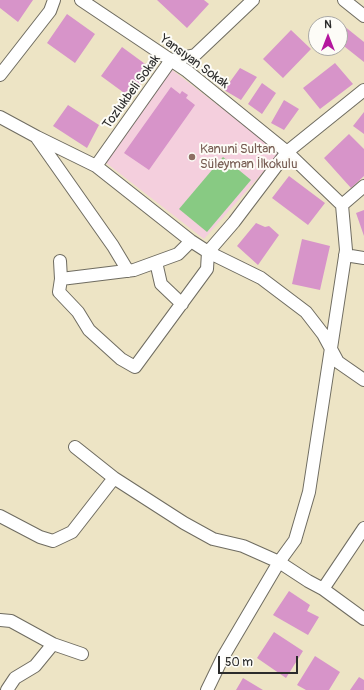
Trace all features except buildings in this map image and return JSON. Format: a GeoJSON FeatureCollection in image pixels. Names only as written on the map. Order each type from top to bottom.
{"type":"FeatureCollection","features":[{"type":"Feature","properties":{"kind":"street"},"geometry":{"type":"LineString","coordinates":[[0,75],[50,12],[54,0]]}},
{"type":"Feature","properties":{"kind":"street","name":"Yansıyan Sokak"},"geometry":{"type":"LineString","coordinates":[[81,0],[187,71],[287,152],[342,205]]}},
{"type":"Feature","properties":{"kind":"street","name":"Tozlukbeli Sokak"},"geometry":{"type":"LineString","coordinates":[[96,166],[171,60],[195,56],[253,0]]}},
{"type":"Feature","properties":{"kind":"street"},"geometry":{"type":"LineString","coordinates":[[344,0],[364,16]]}},
{"type":"Feature","properties":{"kind":"street"},"geometry":{"type":"LineString","coordinates":[[60,261],[61,279],[59,292],[78,312],[89,330],[121,359],[135,367],[207,269],[208,252],[234,222],[287,152],[364,90]]}},
{"type":"Feature","properties":{"kind":"street"},"geometry":{"type":"LineString","coordinates":[[0,117],[96,166],[191,241],[208,252],[261,278],[306,312],[323,334],[338,362],[364,380]]}},
{"type":"Feature","properties":{"kind":"street"},"geometry":{"type":"LineString","coordinates":[[37,137],[113,246],[128,271]]}},
{"type":"Feature","properties":{"kind":"street"},"geometry":{"type":"LineString","coordinates":[[207,690],[223,657],[280,562],[295,540],[309,492],[346,250],[342,205],[364,186]]}},
{"type":"Feature","properties":{"kind":"street"},"geometry":{"type":"LineString","coordinates":[[61,279],[134,270],[178,254],[191,241]]}},
{"type":"Feature","properties":{"kind":"street"},"geometry":{"type":"LineString","coordinates":[[345,255],[364,258]]}},
{"type":"Feature","properties":{"kind":"street"},"geometry":{"type":"LineString","coordinates":[[156,262],[161,284],[182,304]]}},
{"type":"Feature","properties":{"kind":"street"},"geometry":{"type":"LineString","coordinates":[[75,447],[114,478],[184,523],[213,539],[243,546],[280,562],[308,581],[323,589],[364,619]]}},
{"type":"Feature","properties":{"kind":"street"},"geometry":{"type":"LineString","coordinates":[[0,516],[40,537],[53,541],[72,532],[114,478]]}},
{"type":"Feature","properties":{"kind":"street"},"geometry":{"type":"LineString","coordinates":[[323,589],[364,528]]}},
{"type":"Feature","properties":{"kind":"street"},"geometry":{"type":"LineString","coordinates":[[0,620],[11,621],[53,644],[82,654]]}},
{"type":"Feature","properties":{"kind":"street"},"geometry":{"type":"LineString","coordinates":[[7,690],[15,678],[35,666],[53,644]]}},
{"type":"Feature","properties":{"kind":"shaded area","name":"Kanuni Sultan Süleyman İlkokulu"},"geometry":{"type":"Polygon","coordinates":[[[171,69],[280,153],[204,239],[105,162],[171,69]]]}},
{"type":"Feature","properties":{"kind":"green space"},"geometry":{"type":"Polygon","coordinates":[[[223,157],[251,180],[207,232],[179,209],[223,157]]]}},
{"type":"Feature","properties":{"kind":"place","name":"Kanuni Sultan Süleyman İlkokulu"},"geometry":{"type":"Point","coordinates":[192,157]}}]}
